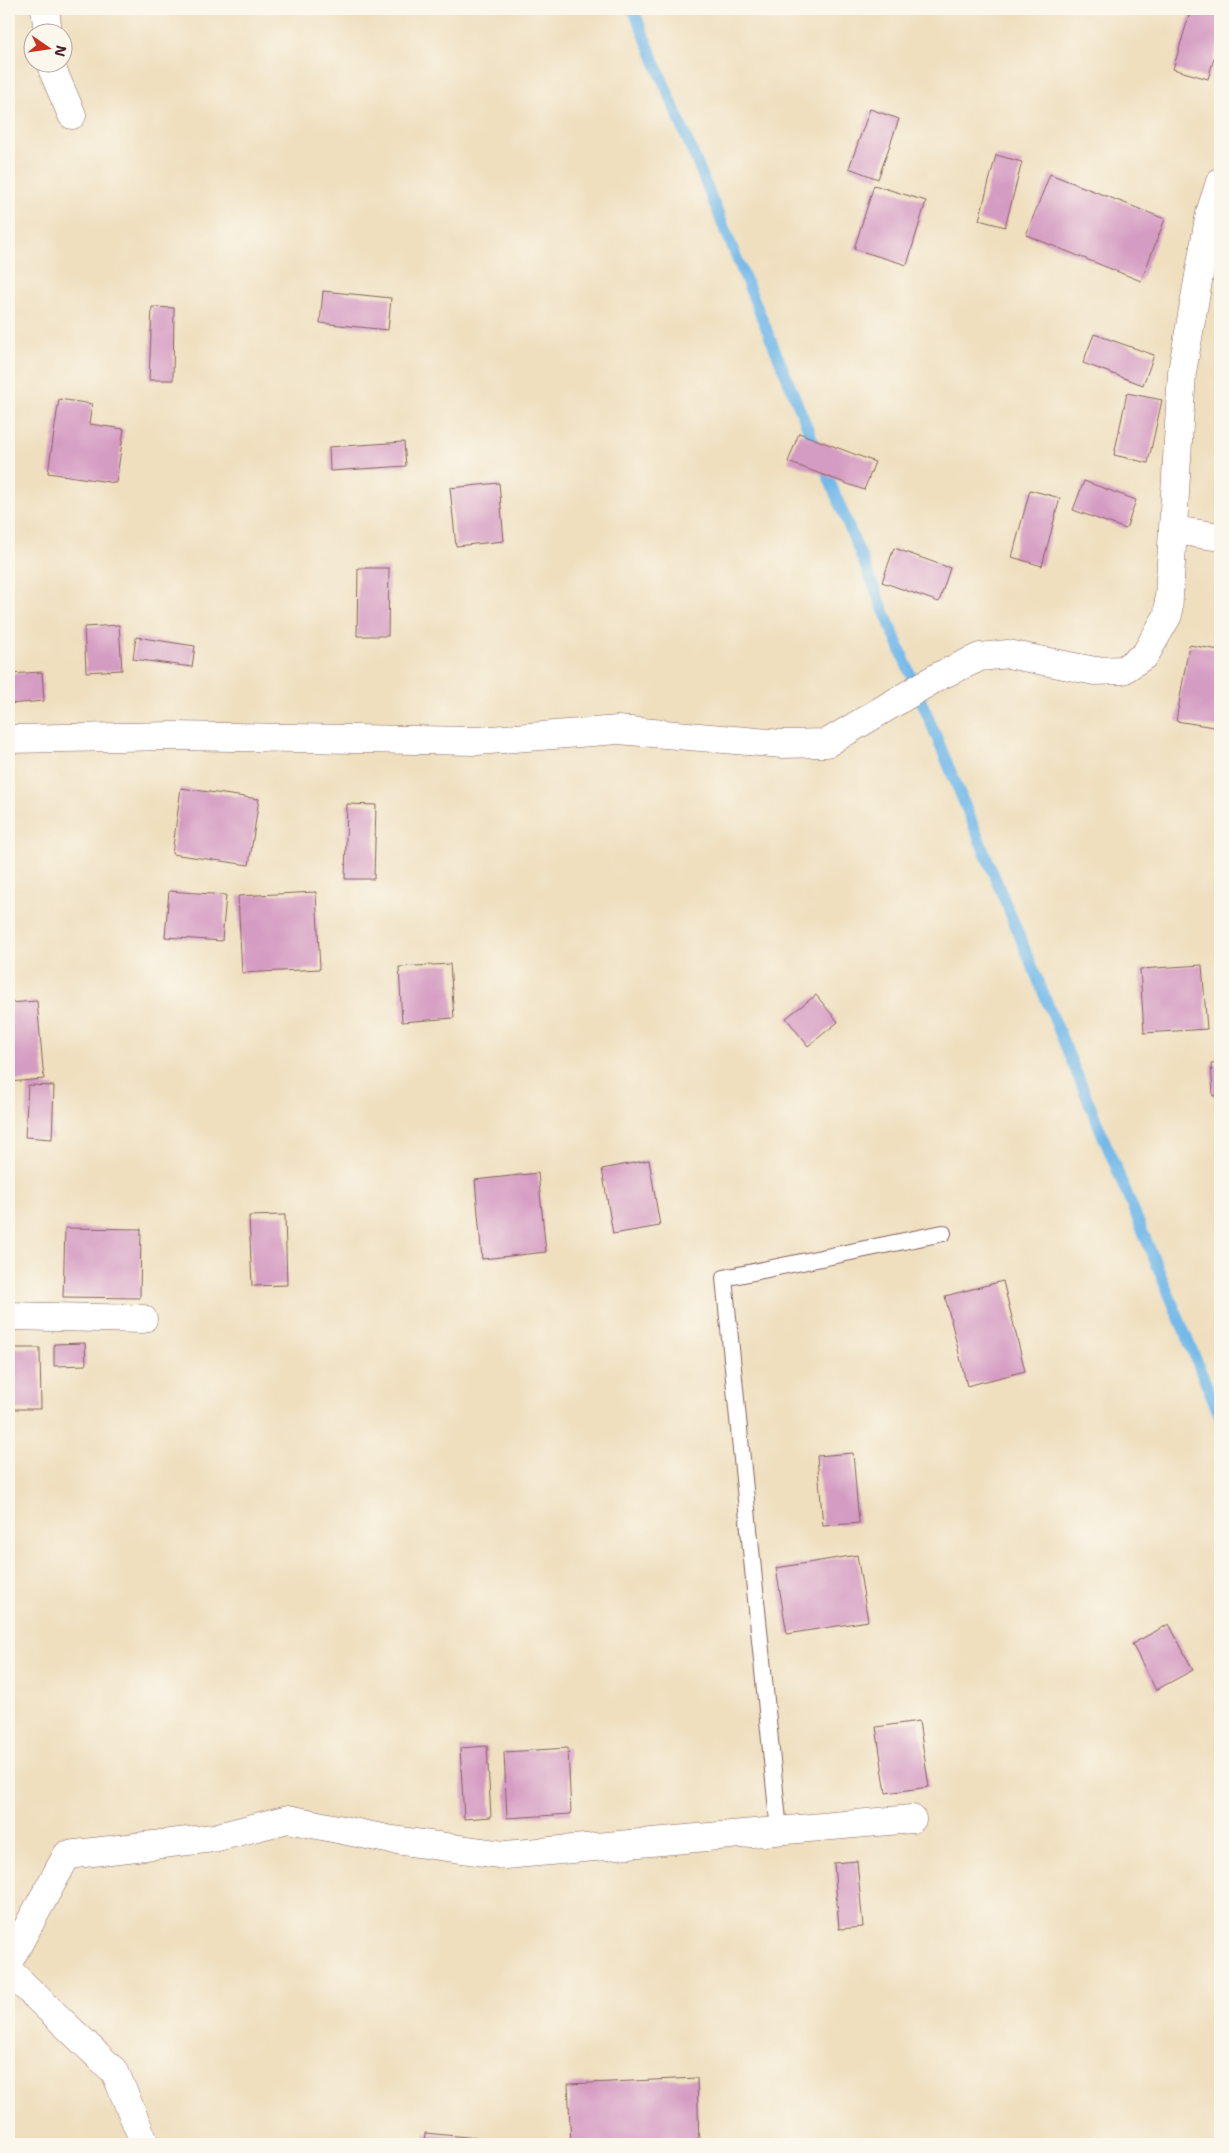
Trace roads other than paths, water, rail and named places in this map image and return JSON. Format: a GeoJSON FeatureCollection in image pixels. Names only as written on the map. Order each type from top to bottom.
{"type":"FeatureCollection","features":[{"type":"Feature","properties":{"kind":"street"},"geometry":{"type":"LineString","coordinates":[[45,9],[47,22]]}},
{"type":"Feature","properties":{"kind":"street"},"geometry":{"type":"LineString","coordinates":[[53,72],[72,115]]}},
{"type":"Feature","properties":{"kind":"street"},"geometry":{"type":"LineString","coordinates":[[9,739],[174,736],[477,741],[618,730],[782,744],[827,743],[939,676],[980,657],[1008,654],[1095,671],[1122,670],[1145,655],[1168,615],[1182,372],[1210,213],[1220,182]]}},
{"type":"Feature","properties":{"kind":"street"},"geometry":{"type":"LineString","coordinates":[[1174,530],[1220,537]]}},
{"type":"Feature","properties":{"kind":"street"},"geometry":{"type":"LineString","coordinates":[[9,1316],[142,1319]]}},
{"type":"Feature","properties":{"kind":"street"},"geometry":{"type":"LineString","coordinates":[[9,1961],[67,1855],[214,1838],[288,1819],[386,1839],[504,1855],[912,1819]]}},
{"type":"Feature","properties":{"kind":"street"},"geometry":{"type":"LineString","coordinates":[[9,1970],[115,2072],[145,2144]]}},
{"type":"Feature","properties":{"kind":"lane"},"geometry":{"type":"LineString","coordinates":[[779,1831],[724,1278],[943,1233]]}},
{"type":"Feature","properties":{"kind":"waterway"},"geometry":{"type":"LineString","coordinates":[[633,9],[1220,1417]]}}]}
